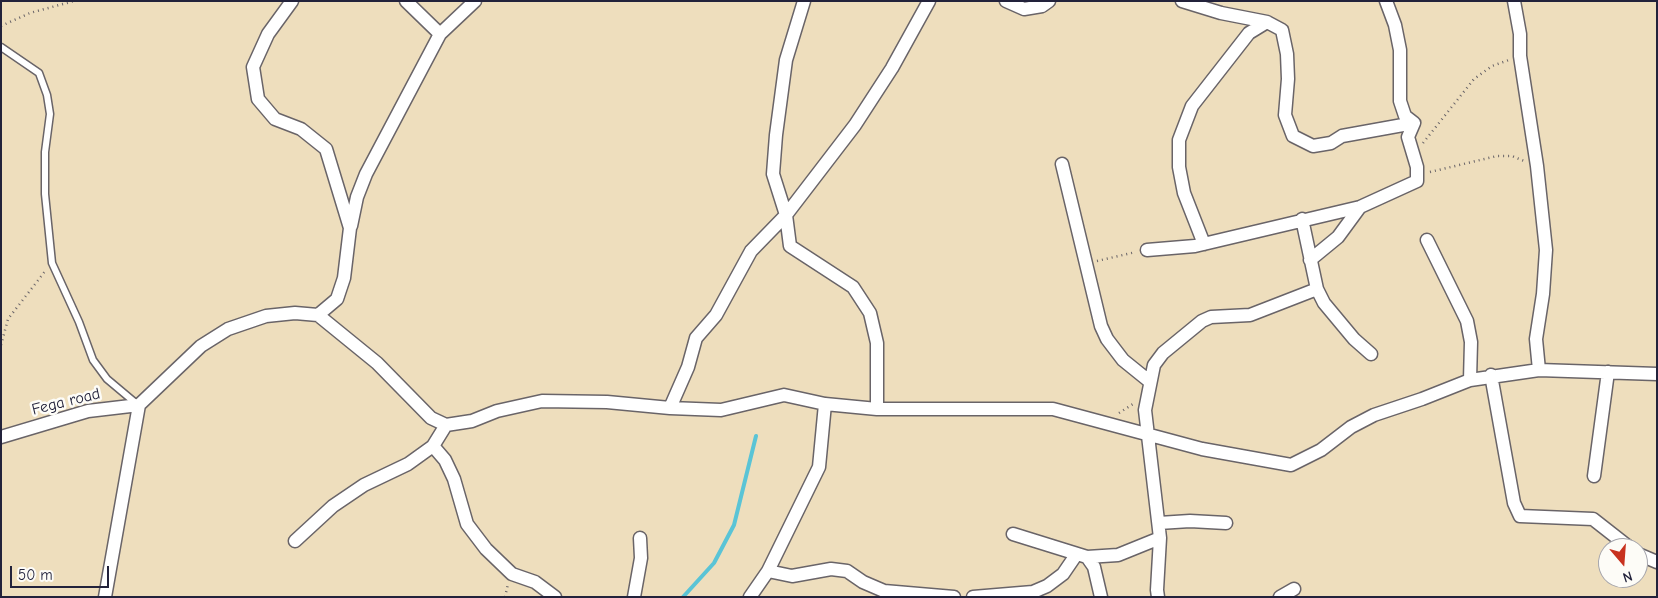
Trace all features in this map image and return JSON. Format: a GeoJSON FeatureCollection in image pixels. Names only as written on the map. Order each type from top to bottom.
{"type":"FeatureCollection","features":[{"type":"Feature","properties":{"kind":"street"},"geometry":{"type":"LineString","coordinates":[[292,1],[268,34],[253,67],[258,99],[275,119],[301,128],[326,149],[350,228]]}},
{"type":"Feature","properties":{"kind":"street"},"geometry":{"type":"LineString","coordinates":[[406,1],[440,34]]}},
{"type":"Feature","properties":{"kind":"street"},"geometry":{"type":"LineString","coordinates":[[318,315],[337,299],[344,278],[350,228],[357,196],[366,174],[440,34],[475,1]]}},
{"type":"Feature","properties":{"kind":"street"},"geometry":{"type":"LineString","coordinates":[[804,1],[786,60],[773,174],[786,216],[790,246],[853,287],[870,313],[877,343],[877,409]]}},
{"type":"Feature","properties":{"kind":"street"},"geometry":{"type":"LineString","coordinates":[[670,408],[688,367],[696,338],[716,315],[751,252],[786,216],[855,125],[892,68],[929,1]]}},
{"type":"Feature","properties":{"kind":"street"},"geometry":{"type":"LineString","coordinates":[[1006,1],[1024,8],[1042,6],[1049,1]]}},
{"type":"Feature","properties":{"kind":"street"},"geometry":{"type":"LineString","coordinates":[[1182,1],[1222,14],[1267,22],[1282,30],[1287,54],[1288,78],[1285,115],[1293,136],[1313,146],[1331,143],[1342,136],[1414,123]]}},
{"type":"Feature","properties":{"kind":"street"},"geometry":{"type":"LineString","coordinates":[[1386,1],[1395,25],[1400,50],[1400,102],[1405,116],[1414,123]]}},
{"type":"Feature","properties":{"kind":"street"},"geometry":{"type":"LineString","coordinates":[[1514,1],[1520,34],[1520,56],[1537,166],[1546,250],[1543,294],[1536,339],[1539,370]]}},
{"type":"Feature","properties":{"kind":"street"},"geometry":{"type":"LineString","coordinates":[[1204,244],[1184,193],[1179,167],[1179,140],[1192,106],[1249,33],[1267,22]]}},
{"type":"Feature","properties":{"kind":"street"},"geometry":{"type":"LineString","coordinates":[[1147,250],[1204,244],[1302,219],[1360,207],[1417,181],[1417,167],[1408,137],[1414,123]]}},
{"type":"Feature","properties":{"kind":"street"},"geometry":{"type":"LineString","coordinates":[[1062,164],[1093,301],[1107,339],[1123,360],[1149,381]]}},
{"type":"Feature","properties":{"kind":"street"},"geometry":{"type":"LineString","coordinates":[[1310,260],[1338,237],[1360,207]]}},
{"type":"Feature","properties":{"kind":"street"},"geometry":{"type":"LineString","coordinates":[[1302,219],[1317,289],[1334,316],[1354,339],[1372,354]]}},
{"type":"Feature","properties":{"kind":"street"},"geometry":{"type":"LineString","coordinates":[[1427,240],[1466,321],[1472,342],[1470,380]]}},
{"type":"Feature","properties":{"kind":"street"},"geometry":{"type":"LineString","coordinates":[[1158,597],[1159,523],[1146,435],[1145,410],[1149,381],[1154,365],[1163,353],[1202,321],[1211,317],[1250,315],[1317,289]]}},
{"type":"Feature","properties":{"kind":"street"},"geometry":{"type":"LineString","coordinates":[[105,597],[139,405],[201,346],[228,329],[266,316],[295,313],[318,315],[377,363],[431,418],[446,425],[472,420],[491,412],[542,401],[607,402],[670,408],[721,410],[784,395],[825,404],[877,409],[1053,409],[1202,449],[1291,465],[1321,450],[1351,427],[1374,414],[1422,399],[1470,380],[1491,375],[1539,370],[1657,374]]}},
{"type":"Feature","properties":{"kind":"street"},"geometry":{"type":"LineString","coordinates":[[1594,476],[1608,372]]}},
{"type":"Feature","properties":{"kind":"street"},"geometry":{"type":"LineString","coordinates":[[1491,375],[1514,503],[1520,516],[1593,519],[1617,538]]}},
{"type":"Feature","properties":{"kind":"street"},"geometry":{"type":"LineString","coordinates":[[750,597],[768,571],[819,467],[825,404]]}},
{"type":"Feature","properties":{"kind":"street","name":"Fega road"},"geometry":{"type":"LineString","coordinates":[[1,437],[88,411],[139,405]]}},
{"type":"Feature","properties":{"kind":"street"},"geometry":{"type":"LineString","coordinates":[[295,541],[333,506],[364,485],[408,464],[433,446],[446,425]]}},
{"type":"Feature","properties":{"kind":"street"},"geometry":{"type":"LineString","coordinates":[[433,446],[445,460],[454,479],[467,524],[486,549],[512,574],[535,582],[555,597]]}},
{"type":"Feature","properties":{"kind":"street"},"geometry":{"type":"LineString","coordinates":[[1159,523],[1190,521],[1226,523]]}},
{"type":"Feature","properties":{"kind":"street"},"geometry":{"type":"LineString","coordinates":[[1013,534],[1082,556],[1118,555],[1160,538]]}},
{"type":"Feature","properties":{"kind":"street"},"geometry":{"type":"LineString","coordinates":[[634,597],[641,558],[640,538]]}},
{"type":"Feature","properties":{"kind":"street"},"geometry":{"type":"LineString","coordinates":[[960,597],[1033,592],[1063,574],[1082,556]]}},
{"type":"Feature","properties":{"kind":"street"},"geometry":{"type":"LineString","coordinates":[[1082,556],[1094,567],[1101,597]]}},
{"type":"Feature","properties":{"kind":"street"},"geometry":{"type":"LineString","coordinates":[[768,571],[792,576],[831,570],[847,571],[863,582],[884,591],[954,597]]}},
{"type":"Feature","properties":{"kind":"street"},"geometry":{"type":"LineString","coordinates":[[1280,597],[1294,589]]}},
{"type":"Feature","properties":{"kind":"lane"},"geometry":{"type":"LineString","coordinates":[[1,47],[39,73],[47,95],[50,114],[45,152],[45,194],[52,263],[79,322],[93,360],[107,379],[139,405]]}},
{"type":"Feature","properties":{"kind":"path"},"geometry":{"type":"LineString","coordinates":[[1,26],[30,13],[74,1]]}},
{"type":"Feature","properties":{"kind":"path"},"geometry":{"type":"LineString","coordinates":[[1412,149],[1423,143],[1474,79],[1492,66],[1520,56]]}},
{"type":"Feature","properties":{"kind":"path"},"geometry":{"type":"LineString","coordinates":[[1417,181],[1428,172],[1497,156],[1512,156],[1537,166]]}},
{"type":"Feature","properties":{"kind":"path"},"geometry":{"type":"LineString","coordinates":[[1086,264],[1147,250]]}},
{"type":"Feature","properties":{"kind":"path"},"geometry":{"type":"LineString","coordinates":[[1,344],[8,318],[52,263]]}},
{"type":"Feature","properties":{"kind":"path"},"geometry":{"type":"LineString","coordinates":[[1102,422],[1133,404],[1149,381]]}},
{"type":"Feature","properties":{"kind":"waterway"},"geometry":{"type":"LineString","coordinates":[[683,597],[714,563],[734,525],[756,436]]}}]}
